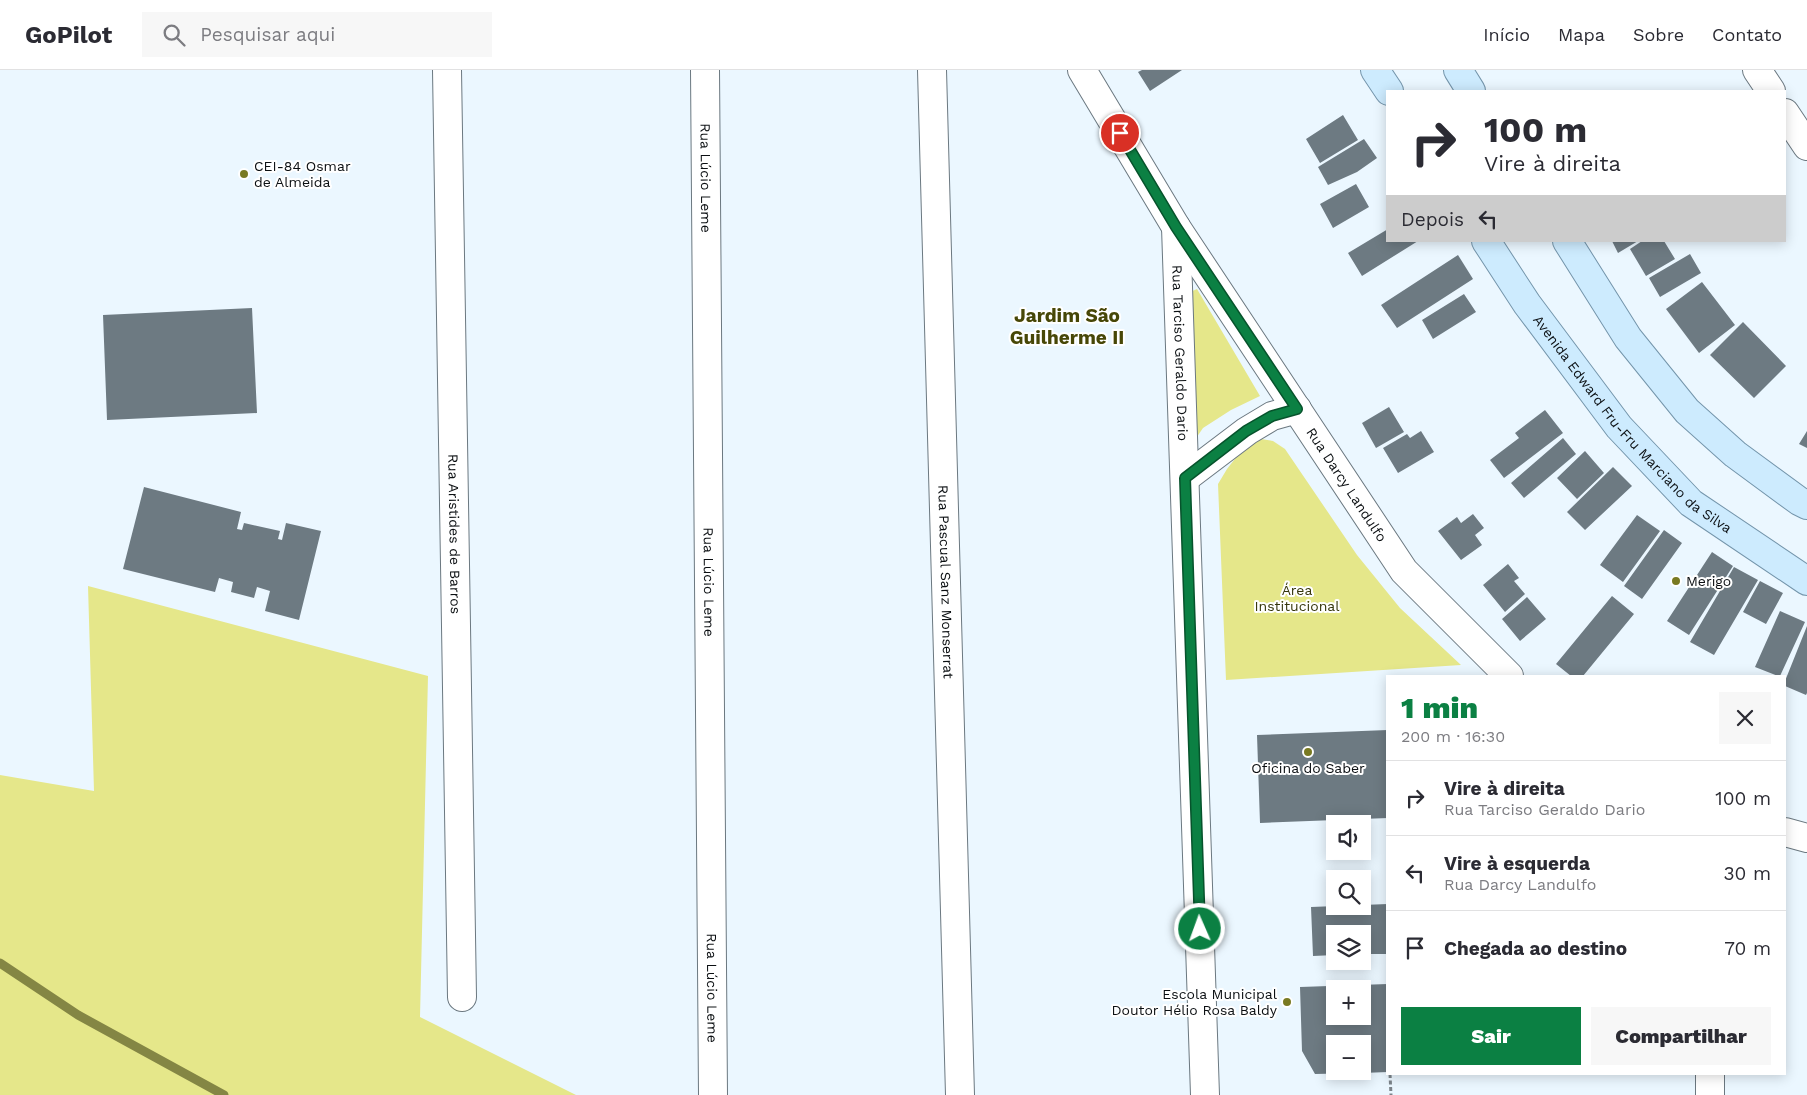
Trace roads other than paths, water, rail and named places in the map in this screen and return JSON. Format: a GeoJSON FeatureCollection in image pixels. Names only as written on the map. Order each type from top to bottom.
{"type":"FeatureCollection","features":[{"type":"Feature","properties":{"kind":"main road"},"geometry":{"type":"LineString","coordinates":[[1375,70],[1387,90]]}},
{"type":"Feature","properties":{"kind":"main road"},"geometry":{"type":"LineString","coordinates":[[1458,70],[1470,90]]}},
{"type":"Feature","properties":{"kind":"main road","name":"Avenida Edward Fru-Fru Marciano da Silva"},"geometry":{"type":"LineString","coordinates":[[1487,242],[1526,304],[1620,427],[1692,503],[1807,582]]}},
{"type":"Feature","properties":{"kind":"main road"},"geometry":{"type":"LineString","coordinates":[[1568,242],[1628,338],[1687,411],[1735,454],[1807,505]]}},
{"type":"Feature","properties":{"kind":"street","name":"Rua Aristides de Barros"},"geometry":{"type":"LineString","coordinates":[[446,70],[462,997]]}},
{"type":"Feature","properties":{"kind":"street","name":"Rua Lúcio Leme"},"geometry":{"type":"LineString","coordinates":[[705,70],[713,1095]]}},
{"type":"Feature","properties":{"kind":"street","name":"Rua Darcy Landulfo"},"geometry":{"type":"LineString","coordinates":[[1082,70],[1176,227],[1404,571],[1508,675]]}},
{"type":"Feature","properties":{"kind":"street"},"geometry":{"type":"LineString","coordinates":[[1757,70],[1770,90]]}},
{"type":"Feature","properties":{"kind":"street","name":"Rua Pascual Sanz Monserrat"},"geometry":{"type":"LineString","coordinates":[[938,76],[960,1095]]}},
{"type":"Feature","properties":{"kind":"street"},"geometry":{"type":"LineString","coordinates":[[1786,114],[1807,146]]}},
{"type":"Feature","properties":{"kind":"street","name":"Rua Tarciso Geraldo Dario"},"geometry":{"type":"LineString","coordinates":[[1176,227],[1205,1095]]}},
{"type":"Feature","properties":{"kind":"street"},"geometry":{"type":"LineString","coordinates":[[1185,478],[1246,431],[1272,416],[1297,409]]}},
{"type":"Feature","properties":{"kind":"street"},"geometry":{"type":"LineString","coordinates":[[1786,832],[1807,838]]}},
{"type":"Feature","properties":{"kind":"street"},"geometry":{"type":"LineString","coordinates":[[1710,1075],[1710,1095]]}},
{"type":"Feature","properties":{"kind":"waterway"},"geometry":{"type":"LineString","coordinates":[[0,963],[78,1015],[224,1095]]}},
{"type":"Feature","properties":{"kind":"place","name":"CEI-84 Osmar de Almeida"},"geometry":{"type":"Point","coordinates":[244,174]}},
{"type":"Feature","properties":{"kind":"place","name":"Merigo"},"geometry":{"type":"Point","coordinates":[1676,581]}},
{"type":"Feature","properties":{"kind":"place","name":"Oficina do Saber"},"geometry":{"type":"Point","coordinates":[1308,752]}},
{"type":"Feature","properties":{"kind":"place","name":"Escola Municipal Doutor Hélio Rosa Baldy"},"geometry":{"type":"Point","coordinates":[1287,1002]}},
{"type":"Feature","properties":{"kind":"district","name":"Jardim São Guilherme II"},"geometry":{"type":"Point","coordinates":[1067,326]}},
{"type":"Feature","properties":{"kind":"park label","name":"Área Institucional"},"geometry":{"type":"Point","coordinates":[1297,598]}}]}
